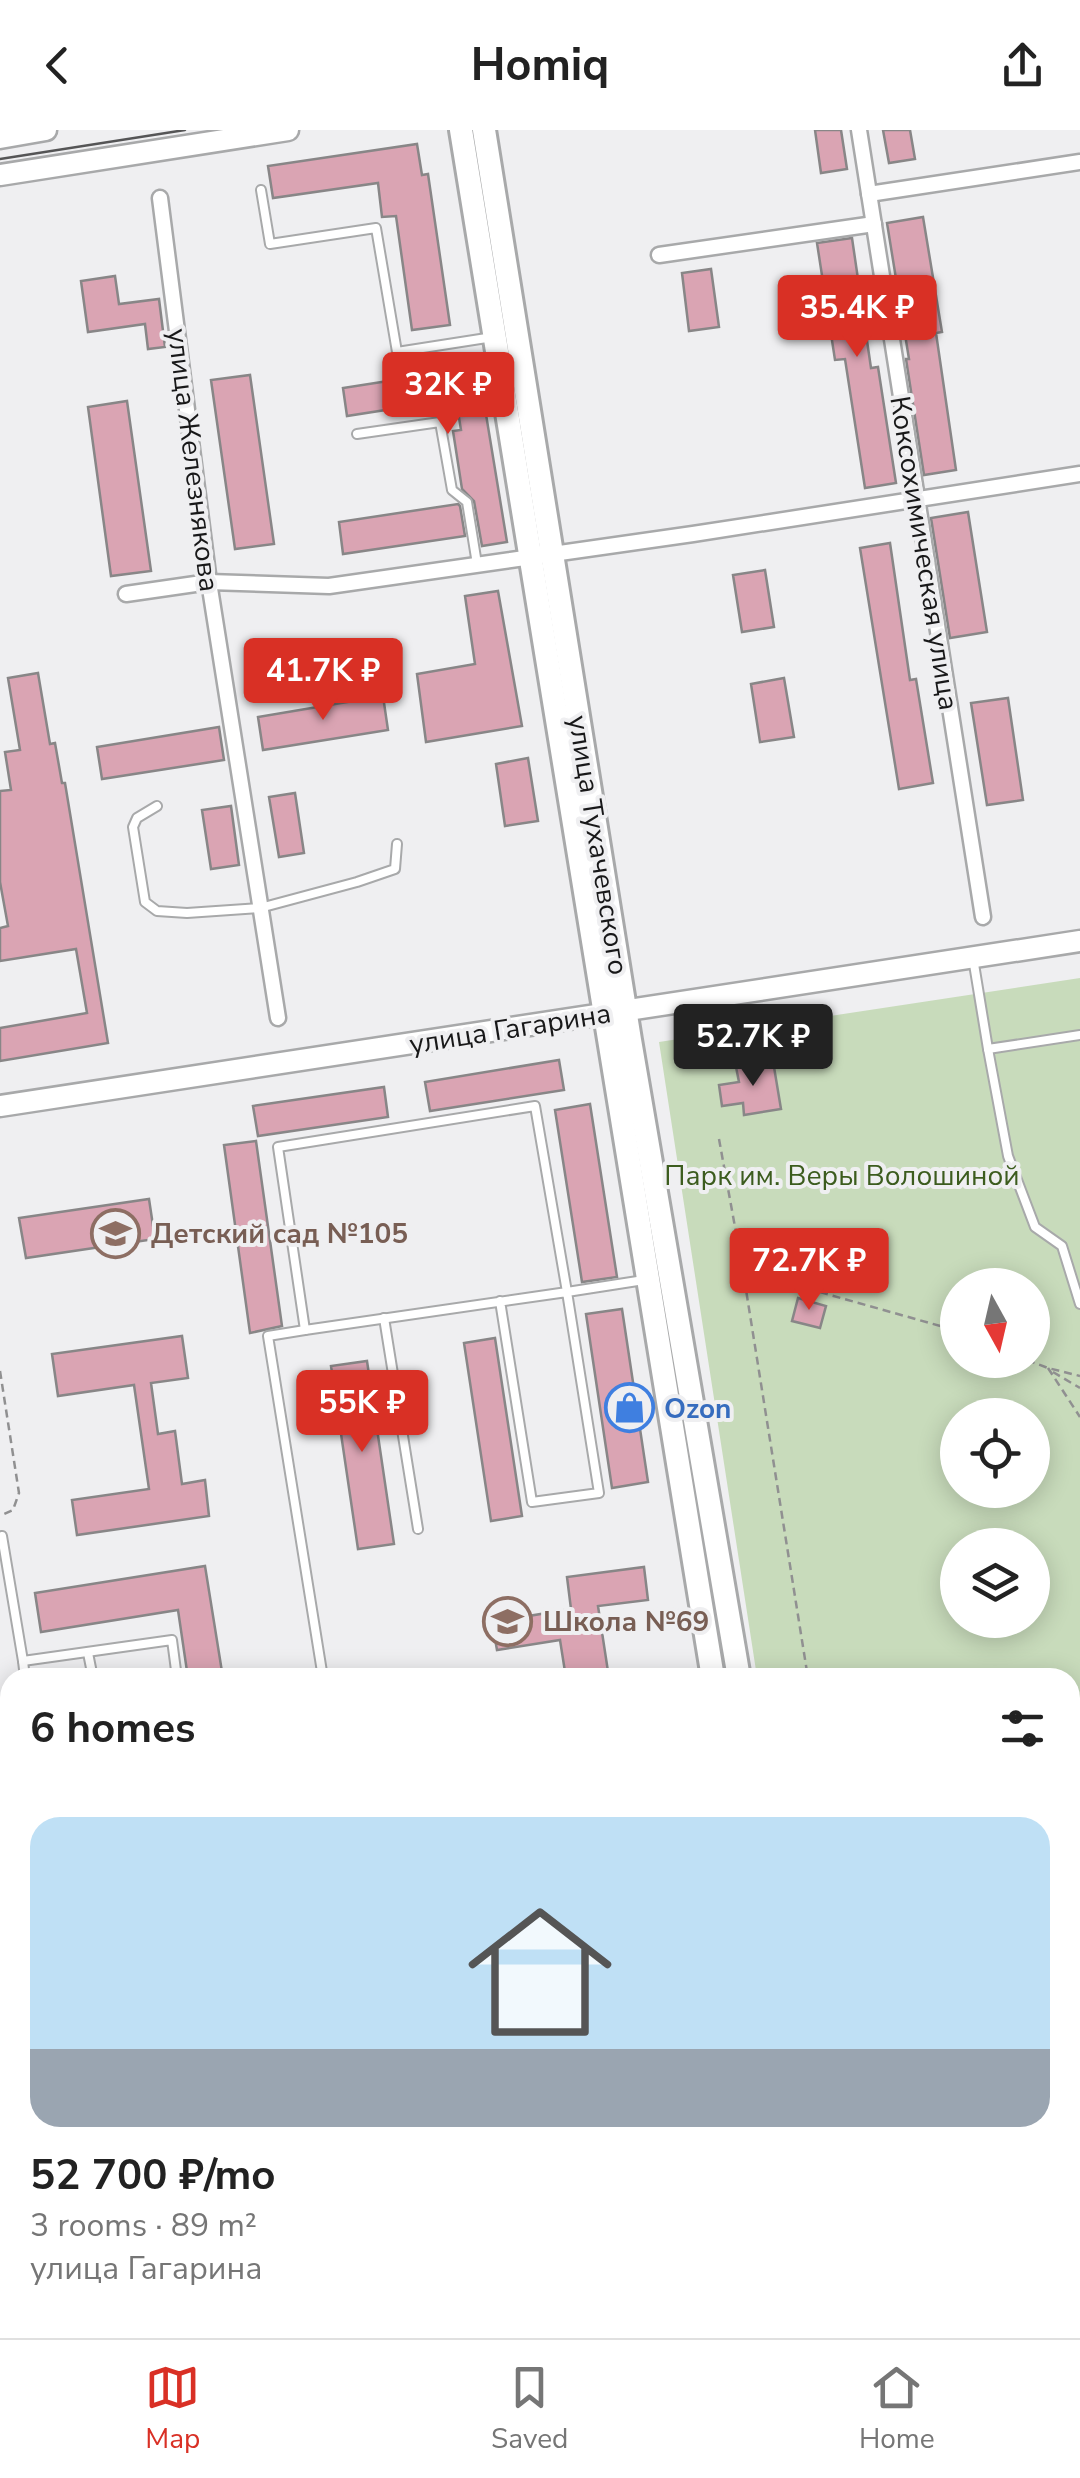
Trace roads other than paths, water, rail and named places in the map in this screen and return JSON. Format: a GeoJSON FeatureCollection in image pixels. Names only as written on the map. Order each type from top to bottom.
{"type":"FeatureCollection","features":[{"type":"Feature","properties":{"kind":"main road","name":"улица Тухачевского"},"geometry":{"type":"LineString","coordinates":[[461,130],[506,334]]}},
{"type":"Feature","properties":{"kind":"main road","name":"улица Тухачевского"},"geometry":{"type":"LineString","coordinates":[[484,130],[506,334],[658,1277],[712,1668]]}},
{"type":"Feature","properties":{"kind":"main road","name":"улица Тухачевского"},"geometry":{"type":"LineString","coordinates":[[658,1277],[737,1668]]}},
{"type":"Feature","properties":{"kind":"street"},"geometry":{"type":"LineString","coordinates":[[0,138],[46,130]]}},
{"type":"Feature","properties":{"kind":"street"},"geometry":{"type":"LineString","coordinates":[[0,175],[288,130]]}},
{"type":"Feature","properties":{"kind":"street","name":"Коксохимическая улица"},"geometry":{"type":"LineString","coordinates":[[859,130],[983,917]]}},
{"type":"Feature","properties":{"kind":"street"},"geometry":{"type":"LineString","coordinates":[[869,194],[1080,162]]}},
{"type":"Feature","properties":{"kind":"street","name":"улица Железнякова"},"geometry":{"type":"LineString","coordinates":[[160,198],[209,582],[278,1018]]}},
{"type":"Feature","properties":{"kind":"street"},"geometry":{"type":"LineString","coordinates":[[659,256],[874,224]]}},
{"type":"Feature","properties":{"kind":"street"},"geometry":{"type":"LineString","coordinates":[[126,594],[209,582],[329,586],[1080,474]]}},
{"type":"Feature","properties":{"kind":"street","name":"улица Гагарина"},"geometry":{"type":"LineString","coordinates":[[0,1106],[1080,941]]}},
{"type":"Feature","properties":{"kind":"lane"},"geometry":{"type":"LineString","coordinates":[[261,190],[270,244],[376,228],[396,352],[506,334]]}},
{"type":"Feature","properties":{"kind":"lane"},"geometry":{"type":"LineString","coordinates":[[357,434],[440,422],[452,490],[467,502],[477,565]]}},
{"type":"Feature","properties":{"kind":"lane"},"geometry":{"type":"LineString","coordinates":[[157,806],[137,818],[133,828],[145,902],[157,911],[260,908],[357,882],[395,868],[397,844]]}},
{"type":"Feature","properties":{"kind":"lane"},"geometry":{"type":"LineString","coordinates":[[973,958],[1008,1156],[1035,1227],[1062,1246],[1080,1304]]}},
{"type":"Feature","properties":{"kind":"lane"},"geometry":{"type":"LineString","coordinates":[[718,997],[728,1053]]}},
{"type":"Feature","properties":{"kind":"lane"},"geometry":{"type":"LineString","coordinates":[[988,1049],[1080,1035]]}},
{"type":"Feature","properties":{"kind":"lane"},"geometry":{"type":"LineString","coordinates":[[305,1330],[278,1147],[535,1106],[599,1493],[532,1502],[500,1302]]}},
{"type":"Feature","properties":{"kind":"lane"},"geometry":{"type":"LineString","coordinates":[[321,1668],[268,1336],[658,1277]]}},
{"type":"Feature","properties":{"kind":"lane"},"geometry":{"type":"LineString","coordinates":[[384,1318],[418,1529]]}},
{"type":"Feature","properties":{"kind":"lane"},"geometry":{"type":"LineString","coordinates":[[2,1536],[24,1668]]}},
{"type":"Feature","properties":{"kind":"lane"},"geometry":{"type":"LineString","coordinates":[[23,1661],[172,1640],[176,1668]]}},
{"type":"Feature","properties":{"kind":"lane"},"geometry":{"type":"LineString","coordinates":[[88,1653],[90,1668]]}},
{"type":"Feature","properties":{"kind":"tram line"},"geometry":{"type":"LineString","coordinates":[[0,159],[185,130]]}},
{"type":"Feature","properties":{"kind":"place","name":"Детский сад №105"},"geometry":{"type":"Point","coordinates":[116,1233]}},
{"type":"Feature","properties":{"kind":"place","name":"Ozon"},"geometry":{"type":"Point","coordinates":[629,1408]}},
{"type":"Feature","properties":{"kind":"place","name":"Школа №69"},"geometry":{"type":"Point","coordinates":[508,1621]}},
{"type":"Feature","properties":{"kind":"park label","name":"Парк им. Веры Волошиной"},"geometry":{"type":"Point","coordinates":[842,1175]}}]}
